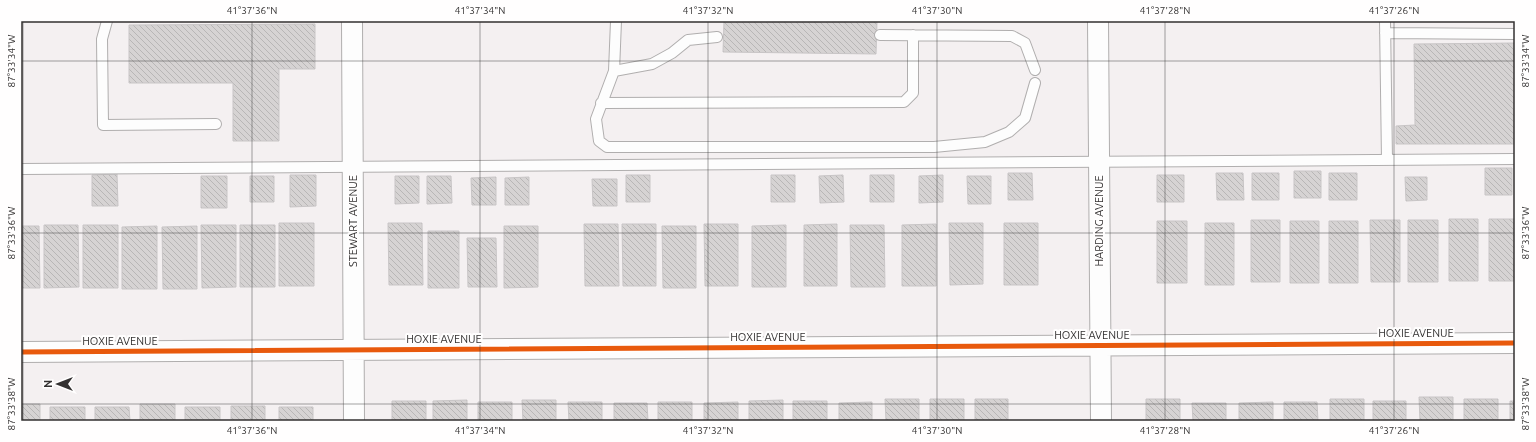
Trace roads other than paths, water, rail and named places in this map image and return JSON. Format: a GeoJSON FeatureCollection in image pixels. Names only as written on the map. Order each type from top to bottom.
{"type":"FeatureCollection","features":[{"type":"Feature","properties":{"kind":"street","name":"STEWART AVENUE"},"geometry":{"type":"LineString","coordinates":[[352,21],[354,421]]}},
{"type":"Feature","properties":{"kind":"street","name":"HARDING AVENUE"},"geometry":{"type":"LineString","coordinates":[[1098,21],[1100,421]]}},
{"type":"Feature","properties":{"kind":"street","name":"HOXIE AVENUE"},"geometry":{"type":"LineString","coordinates":[[21,352],[1515,343]]}},
{"type":"Feature","properties":{"kind":"lane"},"geometry":{"type":"LineString","coordinates":[[107,21],[102,39],[103,125],[216,124]]}},
{"type":"Feature","properties":{"kind":"lane"},"geometry":{"type":"LineString","coordinates":[[616,21],[614,71],[596,119],[599,141],[607,146],[934,147],[985,142],[1009,132],[1025,118],[1035,83]]}},
{"type":"Feature","properties":{"kind":"lane"},"geometry":{"type":"LineString","coordinates":[[1385,21],[1387,160]]}},
{"type":"Feature","properties":{"kind":"lane"},"geometry":{"type":"LineString","coordinates":[[1385,33],[1515,34]]}},
{"type":"Feature","properties":{"kind":"lane"},"geometry":{"type":"LineString","coordinates":[[880,35],[1012,36],[1025,43],[1035,70]]}},
{"type":"Feature","properties":{"kind":"lane"},"geometry":{"type":"LineString","coordinates":[[601,103],[904,102],[913,94],[912,35]]}},
{"type":"Feature","properties":{"kind":"lane"},"geometry":{"type":"LineString","coordinates":[[614,71],[652,64],[672,53],[688,40],[717,37]]}},
{"type":"Feature","properties":{"kind":"lane"},"geometry":{"type":"LineString","coordinates":[[21,169],[1515,159]]}}]}
